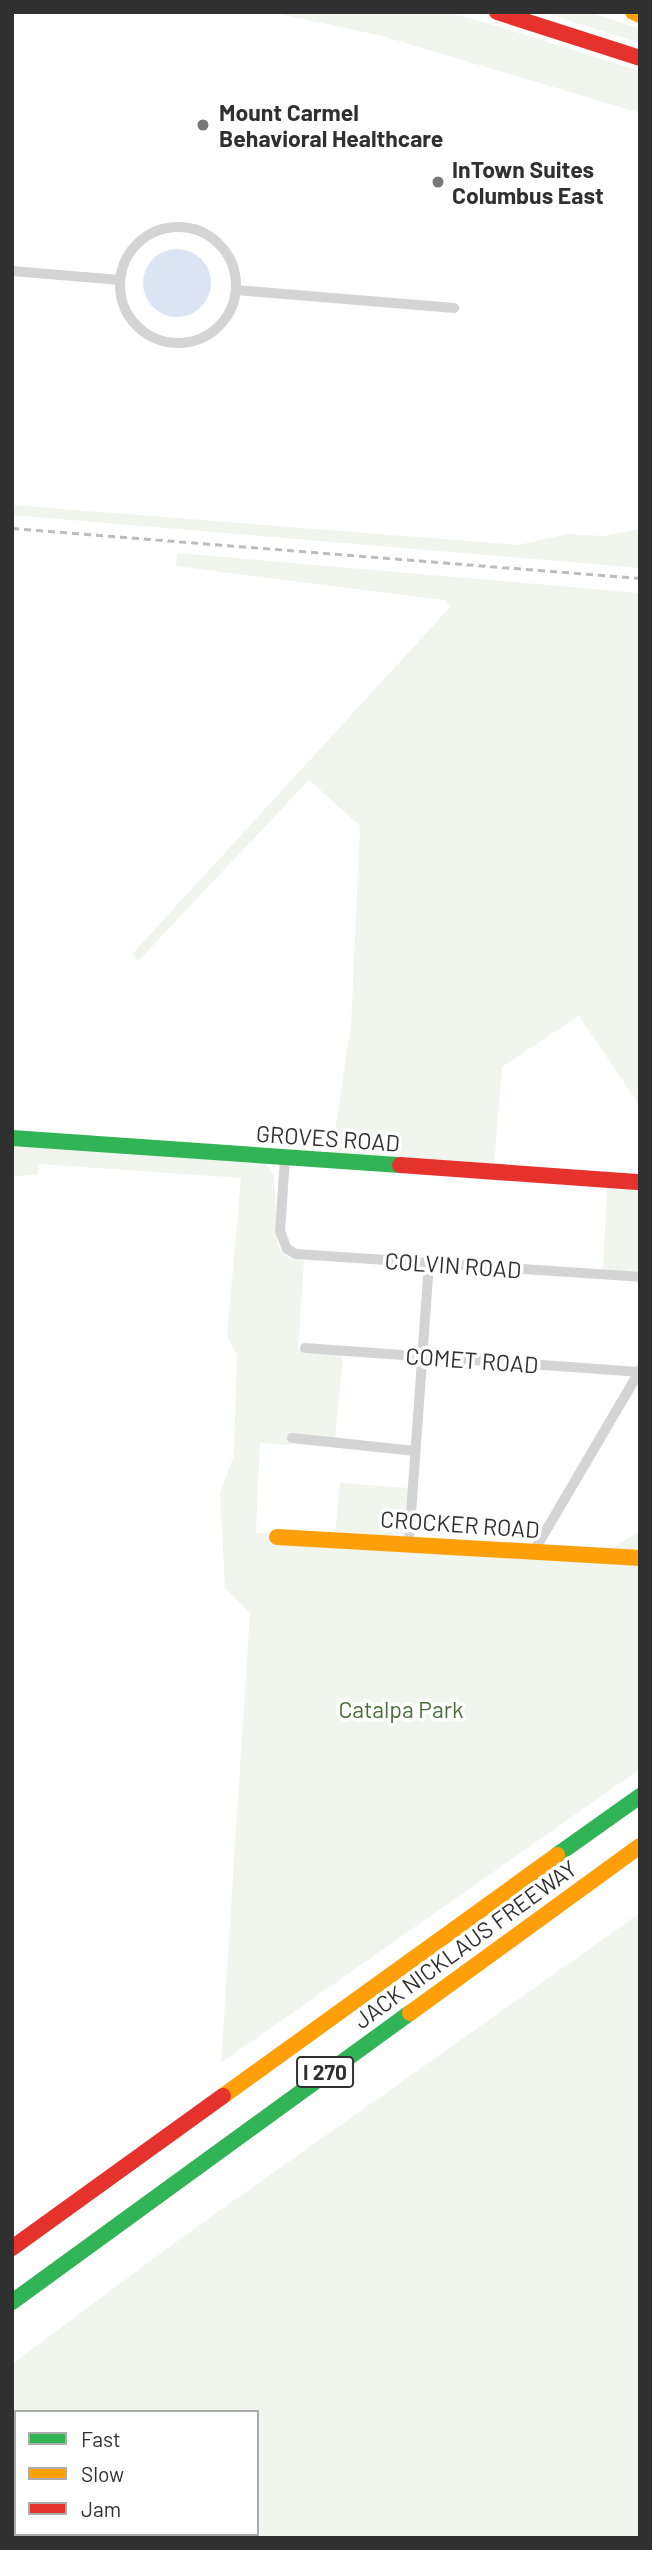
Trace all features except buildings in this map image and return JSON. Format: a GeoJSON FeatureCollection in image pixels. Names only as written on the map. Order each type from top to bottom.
{"type":"FeatureCollection","features":[{"type":"Feature","properties":{"kind":"main road"},"geometry":{"type":"LineString","coordinates":[[497,12],[640,58]]}},
{"type":"Feature","properties":{"kind":"main road"},"geometry":{"type":"LineString","coordinates":[[633,12],[640,15]]}},
{"type":"Feature","properties":{"kind":"main road","name":"GROVES ROAD"},"geometry":{"type":"LineString","coordinates":[[12,1138],[640,1182]]}},
{"type":"Feature","properties":{"kind":"main road","name":"CROCKER ROAD"},"geometry":{"type":"LineString","coordinates":[[277,1537],[409,1542],[640,1558]]}},
{"type":"Feature","properties":{"kind":"main road","name":"JACK NICKLAUS FREEWAY"},"geometry":{"type":"LineString","coordinates":[[12,2248],[640,1796]]}},
{"type":"Feature","properties":{"kind":"main road","name":"JACK NICKLAUS FREEWAY"},"geometry":{"type":"LineString","coordinates":[[12,2302],[640,1846]]}},
{"type":"Feature","properties":{"kind":"street"},"geometry":{"type":"LineString","coordinates":[[183,227],[216,241],[228,255],[236,290],[228,315],[215,329],[181,343],[145,332],[131,318],[120,280],[125,262],[141,241],[165,228],[183,227]]}},
{"type":"Feature","properties":{"kind":"street"},"geometry":{"type":"LineString","coordinates":[[12,271],[120,280]]}},
{"type":"Feature","properties":{"kind":"street"},"geometry":{"type":"LineString","coordinates":[[236,290],[454,308]]}},
{"type":"Feature","properties":{"kind":"street","name":"COLVIN ROAD"},"geometry":{"type":"LineString","coordinates":[[285,1158],[280,1231],[287,1249],[296,1255],[640,1277]]}},
{"type":"Feature","properties":{"kind":"street"},"geometry":{"type":"LineString","coordinates":[[409,1542],[429,1264]]}},
{"type":"Feature","properties":{"kind":"street","name":"COMET ROAD"},"geometry":{"type":"LineString","coordinates":[[305,1348],[639,1371]]}},
{"type":"Feature","properties":{"kind":"street"},"geometry":{"type":"LineString","coordinates":[[534,1551],[639,1371]]}},
{"type":"Feature","properties":{"kind":"street"},"geometry":{"type":"LineString","coordinates":[[292,1438],[415,1451]]}},
{"type":"Feature","properties":{"kind":"green space"},"geometry":{"type":"Polygon","coordinates":[[[270,12],[445,12],[484,22],[640,71],[640,113],[382,36],[270,12]]]}},
{"type":"Feature","properties":{"kind":"green space"},"geometry":{"type":"Polygon","coordinates":[[[542,12],[590,12],[640,29],[640,43],[542,12]]]}},
{"type":"Feature","properties":{"kind":"green space"},"geometry":{"type":"Polygon","coordinates":[[[12,505],[518,545],[568,534],[603,536],[640,529],[640,568],[12,515],[12,505]]]}},
{"type":"Feature","properties":{"kind":"green space"},"geometry":{"type":"Polygon","coordinates":[[[177,553],[640,593],[640,1106],[579,1016],[502,1067],[494,1167],[331,1156],[351,1026],[360,826],[309,780],[138,961],[132,954],[450,607],[444,600],[176,566],[177,553]]]}},
{"type":"Feature","properties":{"kind":"green space","name":"Catalpa Park"},"geometry":{"type":"Polygon","coordinates":[[[12,1142],[265,1163],[274,1175],[278,1247],[288,1257],[304,1261],[298,1350],[343,1355],[335,1440],[291,1436],[291,1445],[260,1443],[256,1533],[335,1534],[340,1483],[409,1488],[406,1539],[609,1550],[640,1531],[640,1769],[221,2063],[250,1613],[225,1588],[220,1493],[234,1455],[237,1355],[227,1336],[241,1178],[39,1164],[37,1175],[12,1176],[12,1142]]]}},
{"type":"Feature","properties":{"kind":"green space"},"geometry":{"type":"Polygon","coordinates":[[[607,1186],[640,1189],[640,1273],[603,1271],[607,1186]]]}},
{"type":"Feature","properties":{"kind":"green space"},"geometry":{"type":"Polygon","coordinates":[[[640,1913],[640,2538],[12,2538],[12,2364],[188,2233],[640,1913]]]}},
{"type":"Feature","properties":{"kind":"water"},"geometry":{"type":"Polygon","coordinates":[[[184,249],[205,264],[211,276],[209,296],[201,307],[184,317],[170,317],[153,307],[145,296],[143,276],[153,259],[164,251],[184,249]]]}},
{"type":"Feature","properties":{"kind":"railway"},"geometry":{"type":"LineString","coordinates":[[12,528],[640,578]]}},
{"type":"Feature","properties":{"kind":"traffic: fast"},"geometry":{"type":"LineString","coordinates":[[12,1138],[400,1165]]}},
{"type":"Feature","properties":{"kind":"traffic: fast"},"geometry":{"type":"LineString","coordinates":[[557,1855],[640,1796]]}},
{"type":"Feature","properties":{"kind":"traffic: fast"},"geometry":{"type":"LineString","coordinates":[[12,2302],[410,2013]]}},
{"type":"Feature","properties":{"kind":"traffic: slow"},"geometry":{"type":"LineString","coordinates":[[633,12],[640,15]]}},
{"type":"Feature","properties":{"kind":"traffic: slow"},"geometry":{"type":"LineString","coordinates":[[277,1537],[640,1558]]}},
{"type":"Feature","properties":{"kind":"traffic: slow"},"geometry":{"type":"LineString","coordinates":[[410,2013],[640,1846]]}},
{"type":"Feature","properties":{"kind":"traffic: slow"},"geometry":{"type":"LineString","coordinates":[[223,2096],[557,1855]]}},
{"type":"Feature","properties":{"kind":"traffic: jam"},"geometry":{"type":"LineString","coordinates":[[497,12],[640,58]]}},
{"type":"Feature","properties":{"kind":"traffic: jam"},"geometry":{"type":"LineString","coordinates":[[400,1165],[640,1182]]}},
{"type":"Feature","properties":{"kind":"traffic: jam"},"geometry":{"type":"LineString","coordinates":[[12,2248],[223,2096]]}},
{"type":"Feature","properties":{"kind":"place","name":"Mount Carmel Behavioral Healthcare"},"geometry":{"type":"Point","coordinates":[203,125]}},
{"type":"Feature","properties":{"kind":"place","name":"InTown Suites Columbus East"},"geometry":{"type":"Point","coordinates":[438,182]}}]}
